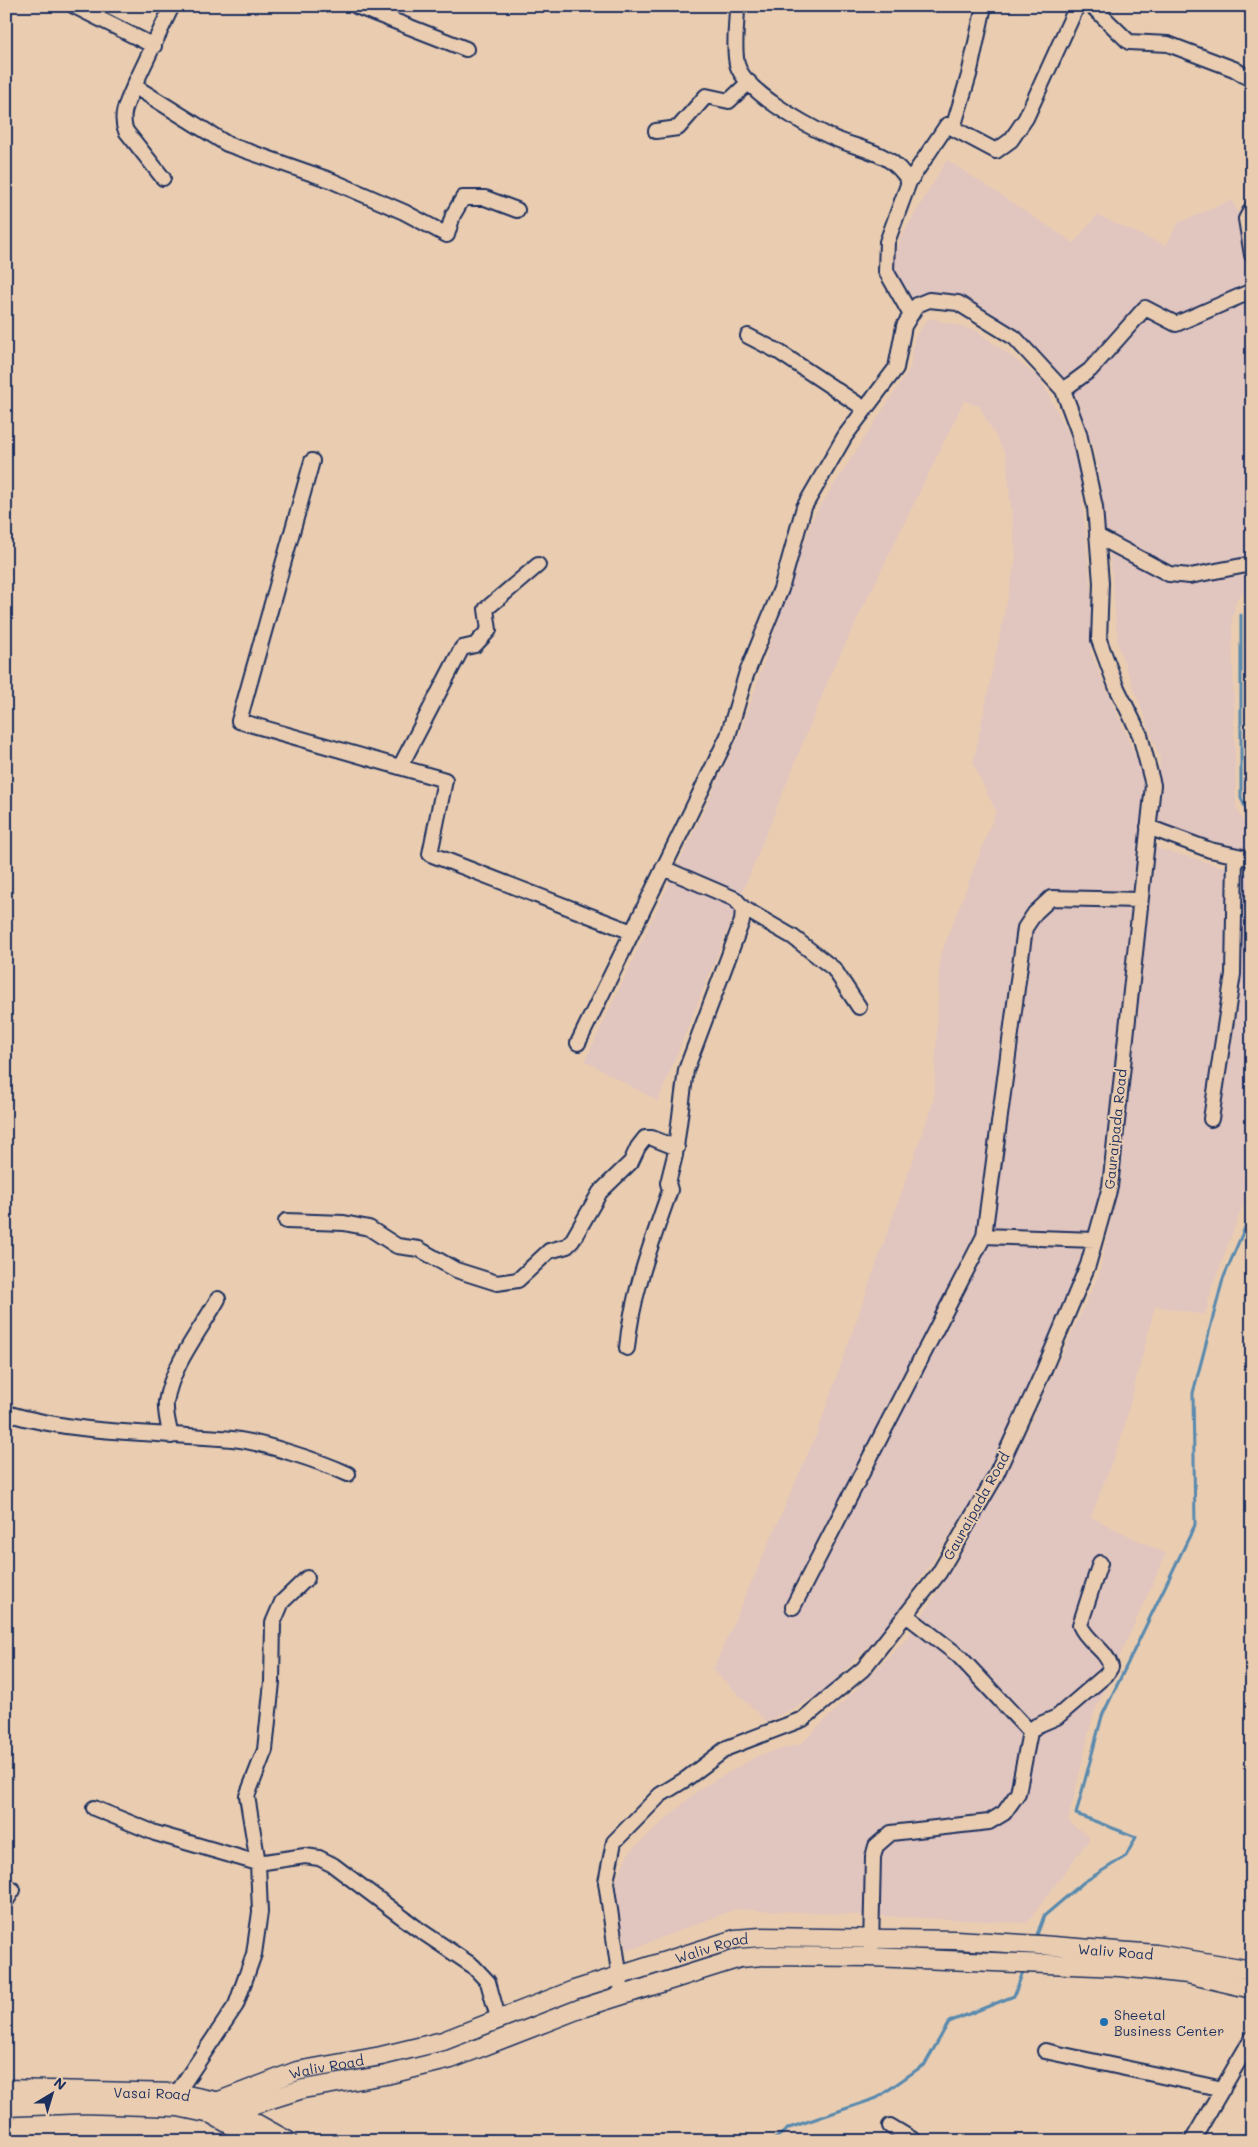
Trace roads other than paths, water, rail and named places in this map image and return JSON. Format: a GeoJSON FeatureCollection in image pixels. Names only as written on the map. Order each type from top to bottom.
{"type":"FeatureCollection","features":[{"type":"Feature","properties":{"kind":"main road","name":"Waliv Road"},"geometry":{"type":"LineString","coordinates":[[196,2110],[297,2071],[380,2056],[443,2041],[499,2021],[574,1990],[618,1978],[696,1950],[735,1939],[761,1937],[872,1938],[1033,1945],[1156,1954],[1252,1970]]}},
{"type":"Feature","properties":{"kind":"main road","name":"Waliv Road"},"geometry":{"type":"LineString","coordinates":[[220,2118],[236,2110],[303,2089],[386,2075],[451,2059],[582,2008],[625,1996],[704,1968],[740,1958],[763,1956],[871,1957],[1120,1967],[1178,1973],[1252,1988]]}},
{"type":"Feature","properties":{"kind":"main road","name":"Vasai Road"},"geometry":{"type":"LineString","coordinates":[[6,2089],[177,2093],[216,2101],[236,2110],[288,2141]]}},
{"type":"Feature","properties":{"kind":"main road","name":"Vasai Road"},"geometry":{"type":"LineString","coordinates":[[6,2107],[83,2104],[178,2107],[196,2110],[220,2118],[259,2141]]}},
{"type":"Feature","properties":{"kind":"street"},"geometry":{"type":"LineString","coordinates":[[74,6],[154,46]]}},
{"type":"Feature","properties":{"kind":"street"},"geometry":{"type":"LineString","coordinates":[[163,178],[126,130],[123,123],[123,114],[134,86],[172,6]]}},
{"type":"Feature","properties":{"kind":"street"},"geometry":{"type":"LineString","coordinates":[[356,6],[466,49]]}},
{"type":"Feature","properties":{"kind":"street"},"geometry":{"type":"LineString","coordinates":[[737,6],[737,64],[744,78],[762,94],[809,125],[830,136],[865,147],[893,161],[909,182]]}},
{"type":"Feature","properties":{"kind":"street"},"geometry":{"type":"LineString","coordinates":[[953,128],[969,75],[984,6]]}},
{"type":"Feature","properties":{"kind":"street"},"geometry":{"type":"LineString","coordinates":[[578,1043],[728,736],[746,675],[781,589],[804,507],[845,436],[896,368],[904,326],[911,315],[886,271],[886,242],[909,182],[947,125],[996,151],[1011,140],[1026,118],[1077,6]]}},
{"type":"Feature","properties":{"kind":"street"},"geometry":{"type":"LineString","coordinates":[[1092,6],[1129,42],[1168,44],[1234,69],[1252,80]]}},
{"type":"Feature","properties":{"kind":"street"},"geometry":{"type":"LineString","coordinates":[[656,131],[678,128],[706,96],[728,101],[749,82]]}},
{"type":"Feature","properties":{"kind":"street"},"geometry":{"type":"LineString","coordinates":[[134,86],[227,144],[330,180],[404,212],[447,235],[452,215],[463,198],[485,198],[516,210]]}},
{"type":"Feature","properties":{"kind":"street"},"geometry":{"type":"LineString","coordinates":[[1252,208],[1246,219],[1252,254]]}},
{"type":"Feature","properties":{"kind":"street"},"geometry":{"type":"LineString","coordinates":[[1063,390],[1090,370],[1145,308],[1176,324],[1252,291]]}},
{"type":"Feature","properties":{"kind":"street","name":"Gauraipada Road"},"geometry":{"type":"LineString","coordinates":[[625,1996],[618,1978],[606,1882],[614,1842],[660,1795],[686,1779],[727,1748],[803,1719],[863,1668],[939,1573],[994,1479],[1050,1354],[1088,1265],[1110,1187],[1153,785],[1140,735],[1116,686],[1099,640],[1101,583],[1095,506],[1079,433],[1063,390],[1015,338],[958,303],[929,300],[917,305],[911,315]]}},
{"type":"Feature","properties":{"kind":"street"},"geometry":{"type":"LineString","coordinates":[[748,336],[779,352],[865,410]]}},
{"type":"Feature","properties":{"kind":"street"},"geometry":{"type":"LineString","coordinates":[[312,461],[238,721],[445,780],[430,854],[632,932]]}},
{"type":"Feature","properties":{"kind":"street"},"geometry":{"type":"LineString","coordinates":[[1097,536],[1169,574],[1190,576],[1252,564]]}},
{"type":"Feature","properties":{"kind":"street"},"geometry":{"type":"LineString","coordinates":[[400,767],[462,648],[475,645],[489,630],[486,609],[538,566]]}},
{"type":"Feature","properties":{"kind":"street"},"geometry":{"type":"LineString","coordinates":[[1148,827],[1235,856],[1252,859]]}},
{"type":"Feature","properties":{"kind":"street"},"geometry":{"type":"LineString","coordinates":[[1211,1119],[1234,974],[1235,856]]}},
{"type":"Feature","properties":{"kind":"street"},"geometry":{"type":"LineString","coordinates":[[663,868],[734,899],[743,908],[793,937],[834,969],[859,1007]]}},
{"type":"Feature","properties":{"kind":"street"},"geometry":{"type":"LineString","coordinates":[[793,1607],[984,1236],[1025,928],[1035,913],[1051,898],[1140,900]]}},
{"type":"Feature","properties":{"kind":"street"},"geometry":{"type":"LineString","coordinates":[[627,1348],[637,1286],[670,1190],[668,1183],[676,1148],[686,1070],[742,921],[743,908]]}},
{"type":"Feature","properties":{"kind":"street"},"geometry":{"type":"LineString","coordinates":[[286,1221],[344,1223],[369,1228],[397,1246],[419,1249],[456,1270],[497,1284],[508,1284],[518,1280],[549,1251],[566,1246],[572,1241],[600,1192],[631,1162],[638,1147],[645,1138],[652,1138],[676,1148]]}},
{"type":"Feature","properties":{"kind":"street"},"geometry":{"type":"LineString","coordinates":[[984,1236],[1095,1240]]}},
{"type":"Feature","properties":{"kind":"street"},"geometry":{"type":"LineString","coordinates":[[171,1436],[166,1419],[166,1402],[174,1376],[218,1299]]}},
{"type":"Feature","properties":{"kind":"street"},"geometry":{"type":"LineString","coordinates":[[6,1413],[37,1422],[70,1428],[234,1439],[278,1450],[348,1474]]}},
{"type":"Feature","properties":{"kind":"street"},"geometry":{"type":"LineString","coordinates":[[871,1957],[876,1846],[890,1833],[989,1822],[1004,1813],[1018,1793],[1030,1732],[1036,1726],[1057,1717],[1106,1676],[1111,1667],[1108,1658],[1084,1635],[1080,1625],[1100,1563]]}},
{"type":"Feature","properties":{"kind":"street"},"geometry":{"type":"LineString","coordinates":[[177,2093],[240,1997],[256,1945],[260,1912],[258,1863],[248,1796],[265,1750],[272,1682],[273,1623],[282,1602],[307,1578]]}},
{"type":"Feature","properties":{"kind":"street"},"geometry":{"type":"LineString","coordinates":[[906,1615],[959,1656],[1030,1732]]}},
{"type":"Feature","properties":{"kind":"street"},"geometry":{"type":"LineString","coordinates":[[94,1808],[155,1833],[258,1863],[305,1856],[319,1858],[333,1865],[418,1929],[473,1966],[488,1982],[499,2021]]}},
{"type":"Feature","properties":{"kind":"street"},"geometry":{"type":"LineString","coordinates":[[6,1886],[13,1890],[6,1901]]}},
{"type":"Feature","properties":{"kind":"street"},"geometry":{"type":"LineString","coordinates":[[1192,2141],[1252,2038]]}},
{"type":"Feature","properties":{"kind":"street"},"geometry":{"type":"LineString","coordinates":[[1045,2051],[1223,2089]]}},
{"type":"Feature","properties":{"kind":"street"},"geometry":{"type":"LineString","coordinates":[[890,2126],[915,2141]]}},
{"type":"Feature","properties":{"kind":"waterway"},"geometry":{"type":"LineString","coordinates":[[1241,615],[1241,798],[1252,821]]}},
{"type":"Feature","properties":{"kind":"waterway"},"geometry":{"type":"LineString","coordinates":[[1035,1940],[1044,1916],[1084,1882],[1126,1856],[1136,1837],[1076,1814],[1102,1716],[1195,1525],[1193,1393],[1223,1279],[1252,1211]]}},
{"type":"Feature","properties":{"kind":"waterway"},"geometry":{"type":"LineString","coordinates":[[772,2141],[789,2128],[877,2098],[925,2064],[949,2022],[1014,1996],[1024,1969]]}},
{"type":"Feature","properties":{"kind":"place","name":"Sheetal Business Center"},"geometry":{"type":"Point","coordinates":[1104,2022]}}]}
